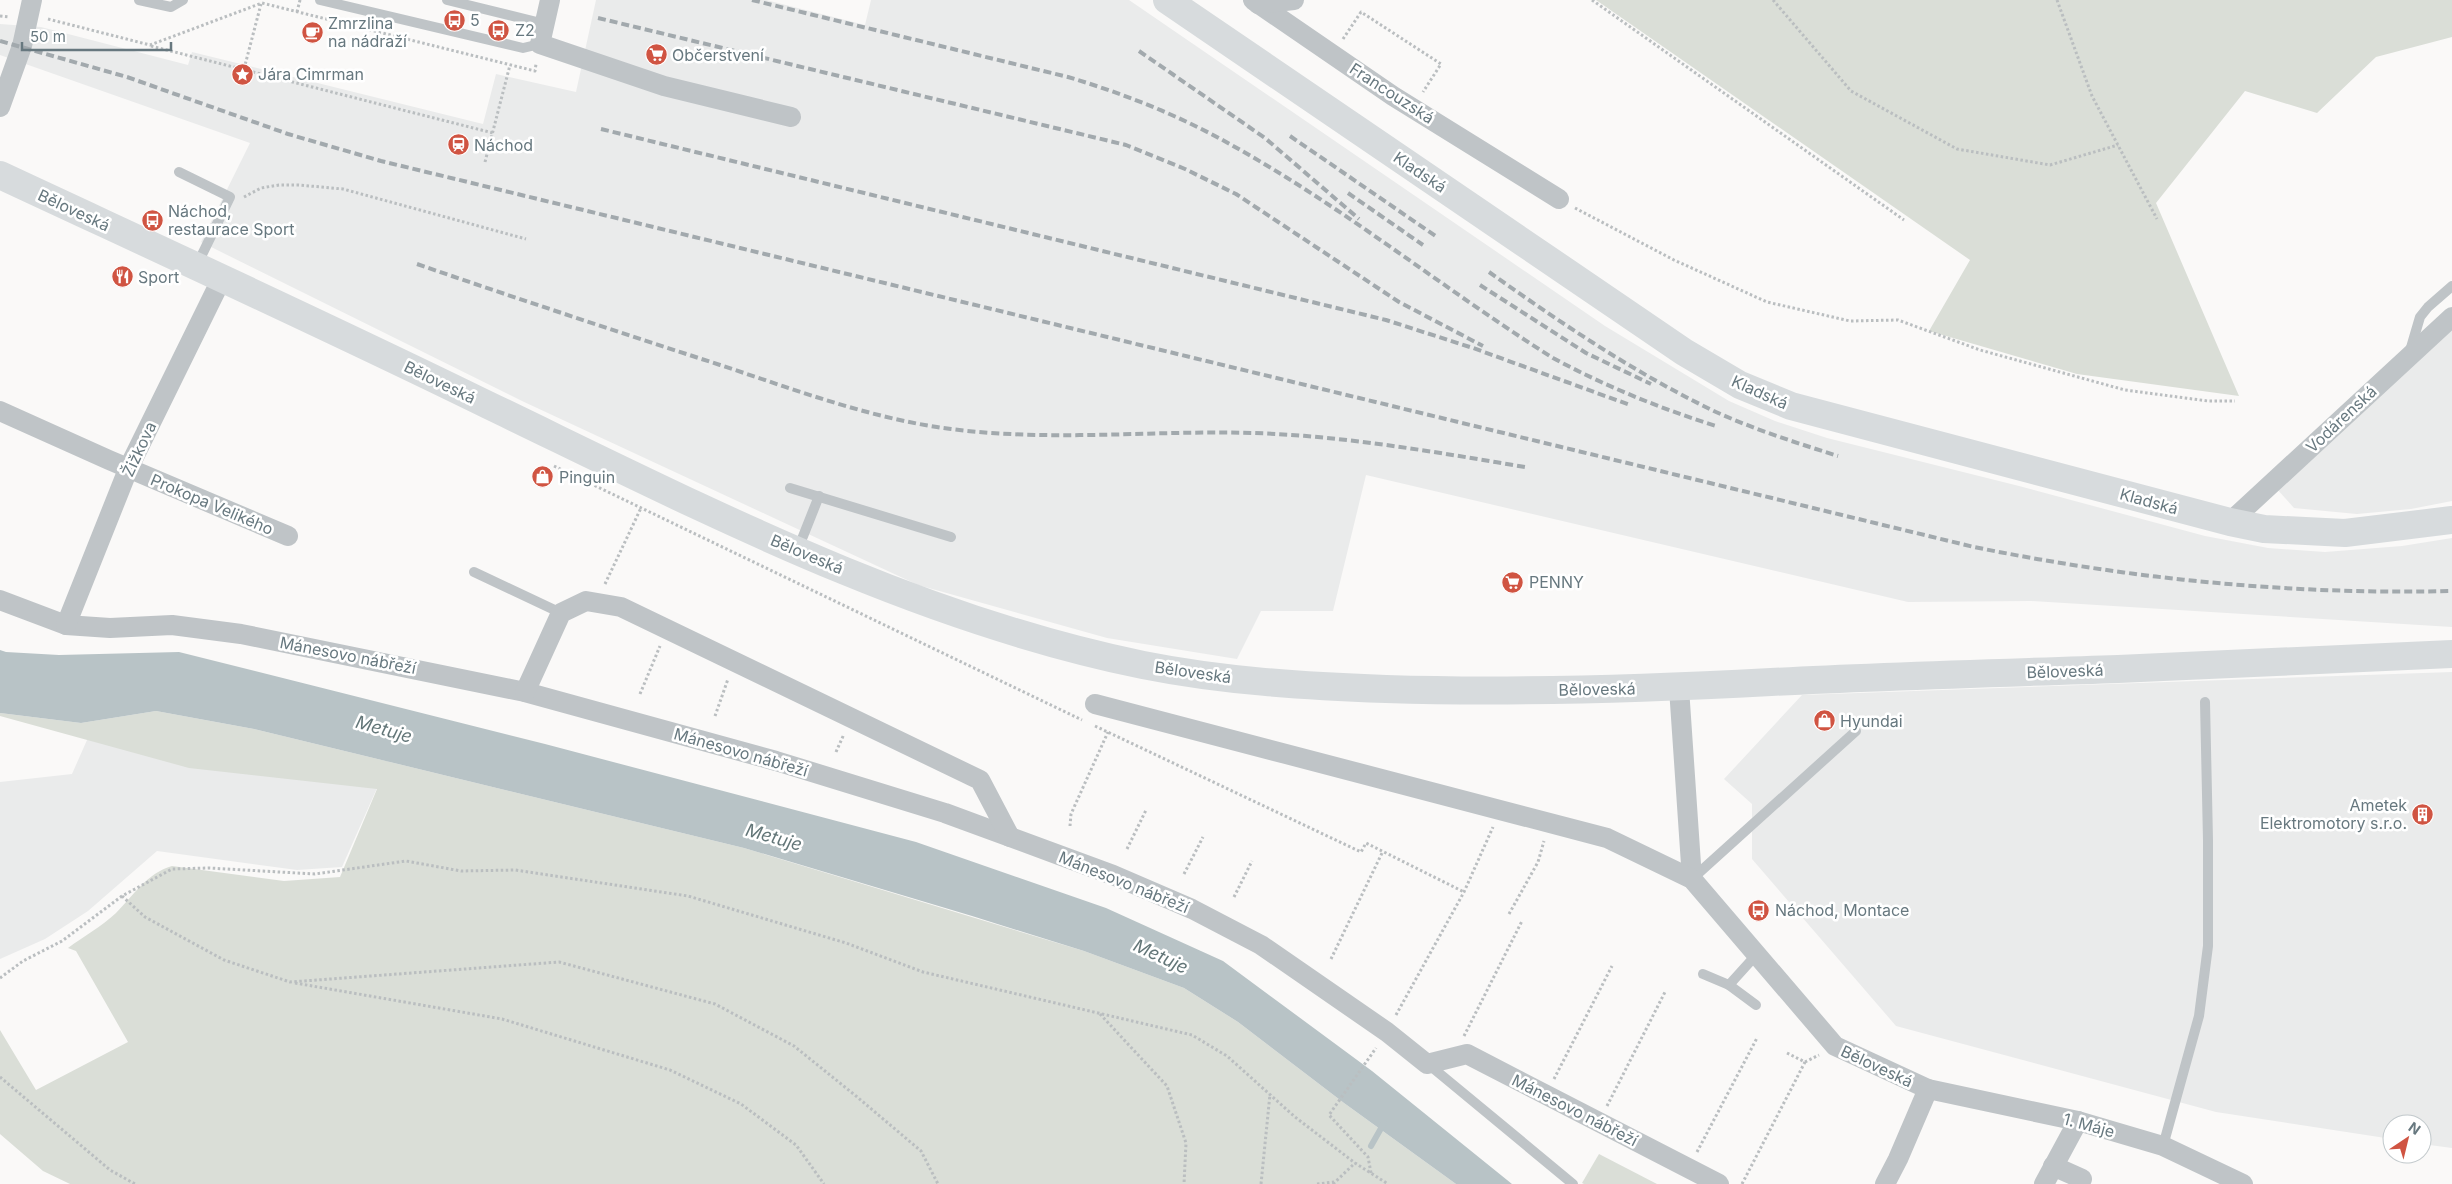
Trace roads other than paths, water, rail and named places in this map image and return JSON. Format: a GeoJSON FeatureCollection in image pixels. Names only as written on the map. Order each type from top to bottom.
{"type":"FeatureCollection","features":[{"type":"Feature","properties":{"kind":"main road","name":"Kladská"},"geometry":{"type":"LineString","coordinates":[[1166,0],[1684,352],[1740,385],[1791,406],[2230,522],[2273,530],[2345,534],[2452,520]]}},
{"type":"Feature","properties":{"kind":"main road","name":"Běloveská"},"geometry":{"type":"LineString","coordinates":[[0,175],[197,266],[644,481],[909,598],[964,617],[1084,651],[1194,674],[1331,687],[1452,691],[1679,688],[1774,682],[2207,666],[2452,654]]}},
{"type":"Feature","properties":{"kind":"street"},"geometry":{"type":"LineString","coordinates":[[0,106],[22,46],[32,0]]}},
{"type":"Feature","properties":{"kind":"street"},"geometry":{"type":"LineString","coordinates":[[550,0],[540,44],[664,86],[791,117]]}},
{"type":"Feature","properties":{"kind":"street","name":"Francouzská"},"geometry":{"type":"LineString","coordinates":[[1256,2],[1294,0]]}},
{"type":"Feature","properties":{"kind":"street","name":"Francouzská"},"geometry":{"type":"LineString","coordinates":[[1256,2],[1393,96],[1559,199]]}},
{"type":"Feature","properties":{"kind":"street","name":"Žižkova"},"geometry":{"type":"LineString","coordinates":[[66,625],[129,467],[222,278]]}},
{"type":"Feature","properties":{"kind":"street","name":"Vodárenská"},"geometry":{"type":"LineString","coordinates":[[2230,522],[2452,317]]}},
{"type":"Feature","properties":{"kind":"street","name":"Prokopa Velikého"},"geometry":{"type":"LineString","coordinates":[[0,411],[288,536]]}},
{"type":"Feature","properties":{"kind":"street","name":"Mánesovo nábřeží"},"geometry":{"type":"LineString","coordinates":[[0,600],[66,625],[110,628],[172,626],[241,634],[525,692],[776,761],[944,813],[1112,875],[1192,909],[1261,945],[1387,1032],[1428,1064],[1467,1054],[1719,1184]]}},
{"type":"Feature","properties":{"kind":"street"},"geometry":{"type":"LineString","coordinates":[[525,692],[561,613],[586,601],[621,607],[980,780],[1010,837]]}},
{"type":"Feature","properties":{"kind":"street"},"geometry":{"type":"LineString","coordinates":[[1679,688],[1692,879]]}},
{"type":"Feature","properties":{"kind":"street","name":"Běloveská"},"geometry":{"type":"LineString","coordinates":[[1096,704],[1607,838],[1692,879],[1835,1046],[1928,1089]]}},
{"type":"Feature","properties":{"kind":"street"},"geometry":{"type":"LineString","coordinates":[[1885,1184],[1898,1159],[1928,1089]]}},
{"type":"Feature","properties":{"kind":"street","name":"1. Máje"},"geometry":{"type":"LineString","coordinates":[[1928,1089],[2078,1121],[2164,1146],[2243,1184]]}},
{"type":"Feature","properties":{"kind":"street"},"geometry":{"type":"LineString","coordinates":[[2044,1184],[2078,1121]]}},
{"type":"Feature","properties":{"kind":"street"},"geometry":{"type":"LineString","coordinates":[[2053,1166],[2082,1179]]}},
{"type":"Feature","properties":{"kind":"lane"},"geometry":{"type":"LineString","coordinates":[[139,0],[171,7],[183,0]]}},
{"type":"Feature","properties":{"kind":"lane"},"geometry":{"type":"LineString","coordinates":[[320,0],[523,48],[540,44]]}},
{"type":"Feature","properties":{"kind":"lane"},"geometry":{"type":"LineString","coordinates":[[447,0],[545,24]]}},
{"type":"Feature","properties":{"kind":"lane"},"geometry":{"type":"LineString","coordinates":[[178,172],[230,197],[197,266]]}},
{"type":"Feature","properties":{"kind":"lane"},"geometry":{"type":"LineString","coordinates":[[2409,357],[2420,317],[2428,307],[2452,286]]}},
{"type":"Feature","properties":{"kind":"lane"},"geometry":{"type":"LineString","coordinates":[[790,488],[951,538]]}},
{"type":"Feature","properties":{"kind":"lane"},"geometry":{"type":"LineString","coordinates":[[798,550],[819,496]]}},
{"type":"Feature","properties":{"kind":"lane"},"geometry":{"type":"LineString","coordinates":[[474,572],[561,613]]}},
{"type":"Feature","properties":{"kind":"lane"},"geometry":{"type":"LineString","coordinates":[[2164,1146],[2199,1016],[2208,946],[2205,702]]}},
{"type":"Feature","properties":{"kind":"lane"},"geometry":{"type":"LineString","coordinates":[[1692,879],[1856,731]]}},
{"type":"Feature","properties":{"kind":"lane"},"geometry":{"type":"LineString","coordinates":[[1729,985],[1758,954]]}},
{"type":"Feature","properties":{"kind":"lane"},"geometry":{"type":"LineString","coordinates":[[1703,974],[1729,985],[1756,1005]]}},
{"type":"Feature","properties":{"kind":"lane","name":"Mánesovo nábřeží"},"geometry":{"type":"LineString","coordinates":[[1428,1064],[1573,1184]]}},
{"type":"Feature","properties":{"kind":"water","name":"Metuje"},"geometry":{"type":"Polygon","coordinates":[[[0,650],[59,655],[179,652],[545,744],[916,842],[1106,908],[1223,961],[1372,1071],[1512,1184],[1456,1184],[1344,1103],[1238,1022],[1184,988],[1084,951],[744,848],[254,729],[156,711],[81,723],[0,713],[0,650]]]}},
{"type":"Feature","properties":{"kind":"waterway"},"geometry":{"type":"LineString","coordinates":[[1371,1146],[1384,1123]]}},
{"type":"Feature","properties":{"kind":"railway"},"geometry":{"type":"LineString","coordinates":[[752,0],[1068,77],[1111,91],[1174,116],[1215,136],[1276,171],[1356,223],[1473,305],[1553,358],[1633,396],[1716,426]]}},
{"type":"Feature","properties":{"kind":"railway"},"geometry":{"type":"LineString","coordinates":[[598,18],[1126,145],[1185,169],[1236,194],[1399,302],[1483,346]]}},
{"type":"Feature","properties":{"kind":"railway"},"geometry":{"type":"LineString","coordinates":[[0,41],[127,77],[288,134],[381,161],[1974,547],[2092,568],[2212,582],[2331,590],[2452,591]]}},
{"type":"Feature","properties":{"kind":"railway"},"geometry":{"type":"LineString","coordinates":[[1139,51],[1265,138],[1359,219]]}},
{"type":"Feature","properties":{"kind":"railway"},"geometry":{"type":"LineString","coordinates":[[601,129],[1386,320],[1473,348],[1630,405]]}},
{"type":"Feature","properties":{"kind":"railway"},"geometry":{"type":"LineString","coordinates":[[1290,136],[1437,237]]}},
{"type":"Feature","properties":{"kind":"railway"},"geometry":{"type":"LineString","coordinates":[[1348,193],[1423,245]]}},
{"type":"Feature","properties":{"kind":"railway"},"geometry":{"type":"LineString","coordinates":[[417,264],[806,394],[863,411],[922,424],[989,433],[1027,435],[1216,432],[1322,437],[1525,467]]}},
{"type":"Feature","properties":{"kind":"railway"},"geometry":{"type":"LineString","coordinates":[[1489,272],[1600,347],[1686,397],[1746,425],[1838,456]]}},
{"type":"Feature","properties":{"kind":"railway"},"geometry":{"type":"LineString","coordinates":[[1480,285],[1586,353],[1651,384]]}},
{"type":"Feature","properties":{"kind":"place","name":"5"},"geometry":{"type":"Point","coordinates":[454,20]}},
{"type":"Feature","properties":{"kind":"place","name":"Z2"},"geometry":{"type":"Point","coordinates":[499,30]}},
{"type":"Feature","properties":{"kind":"place","name":"Zmrzlina na nádraží"},"geometry":{"type":"Point","coordinates":[312,32]}},
{"type":"Feature","properties":{"kind":"place","name":"Občerstvení"},"geometry":{"type":"Point","coordinates":[656,55]}},
{"type":"Feature","properties":{"kind":"place","name":"Jára Cimrman"},"geometry":{"type":"Point","coordinates":[242,74]}},
{"type":"Feature","properties":{"kind":"place","name":"Náchod"},"geometry":{"type":"Point","coordinates":[458,145]}},
{"type":"Feature","properties":{"kind":"place","name":"Náchod, restaurace Sport"},"geometry":{"type":"Point","coordinates":[152,220]}},
{"type":"Feature","properties":{"kind":"place","name":"Sport"},"geometry":{"type":"Point","coordinates":[122,277]}},
{"type":"Feature","properties":{"kind":"place","name":"Pinguin"},"geometry":{"type":"Point","coordinates":[543,477]}},
{"type":"Feature","properties":{"kind":"place","name":"PENNY"},"geometry":{"type":"Point","coordinates":[1513,582]}},
{"type":"Feature","properties":{"kind":"place","name":"Hyundai"},"geometry":{"type":"Point","coordinates":[1824,721]}},
{"type":"Feature","properties":{"kind":"place","name":"Ametek Elektromotory s.r.o."},"geometry":{"type":"Point","coordinates":[2423,814]}},
{"type":"Feature","properties":{"kind":"place","name":"Náchod, Montace"},"geometry":{"type":"Point","coordinates":[1759,910]}}]}
